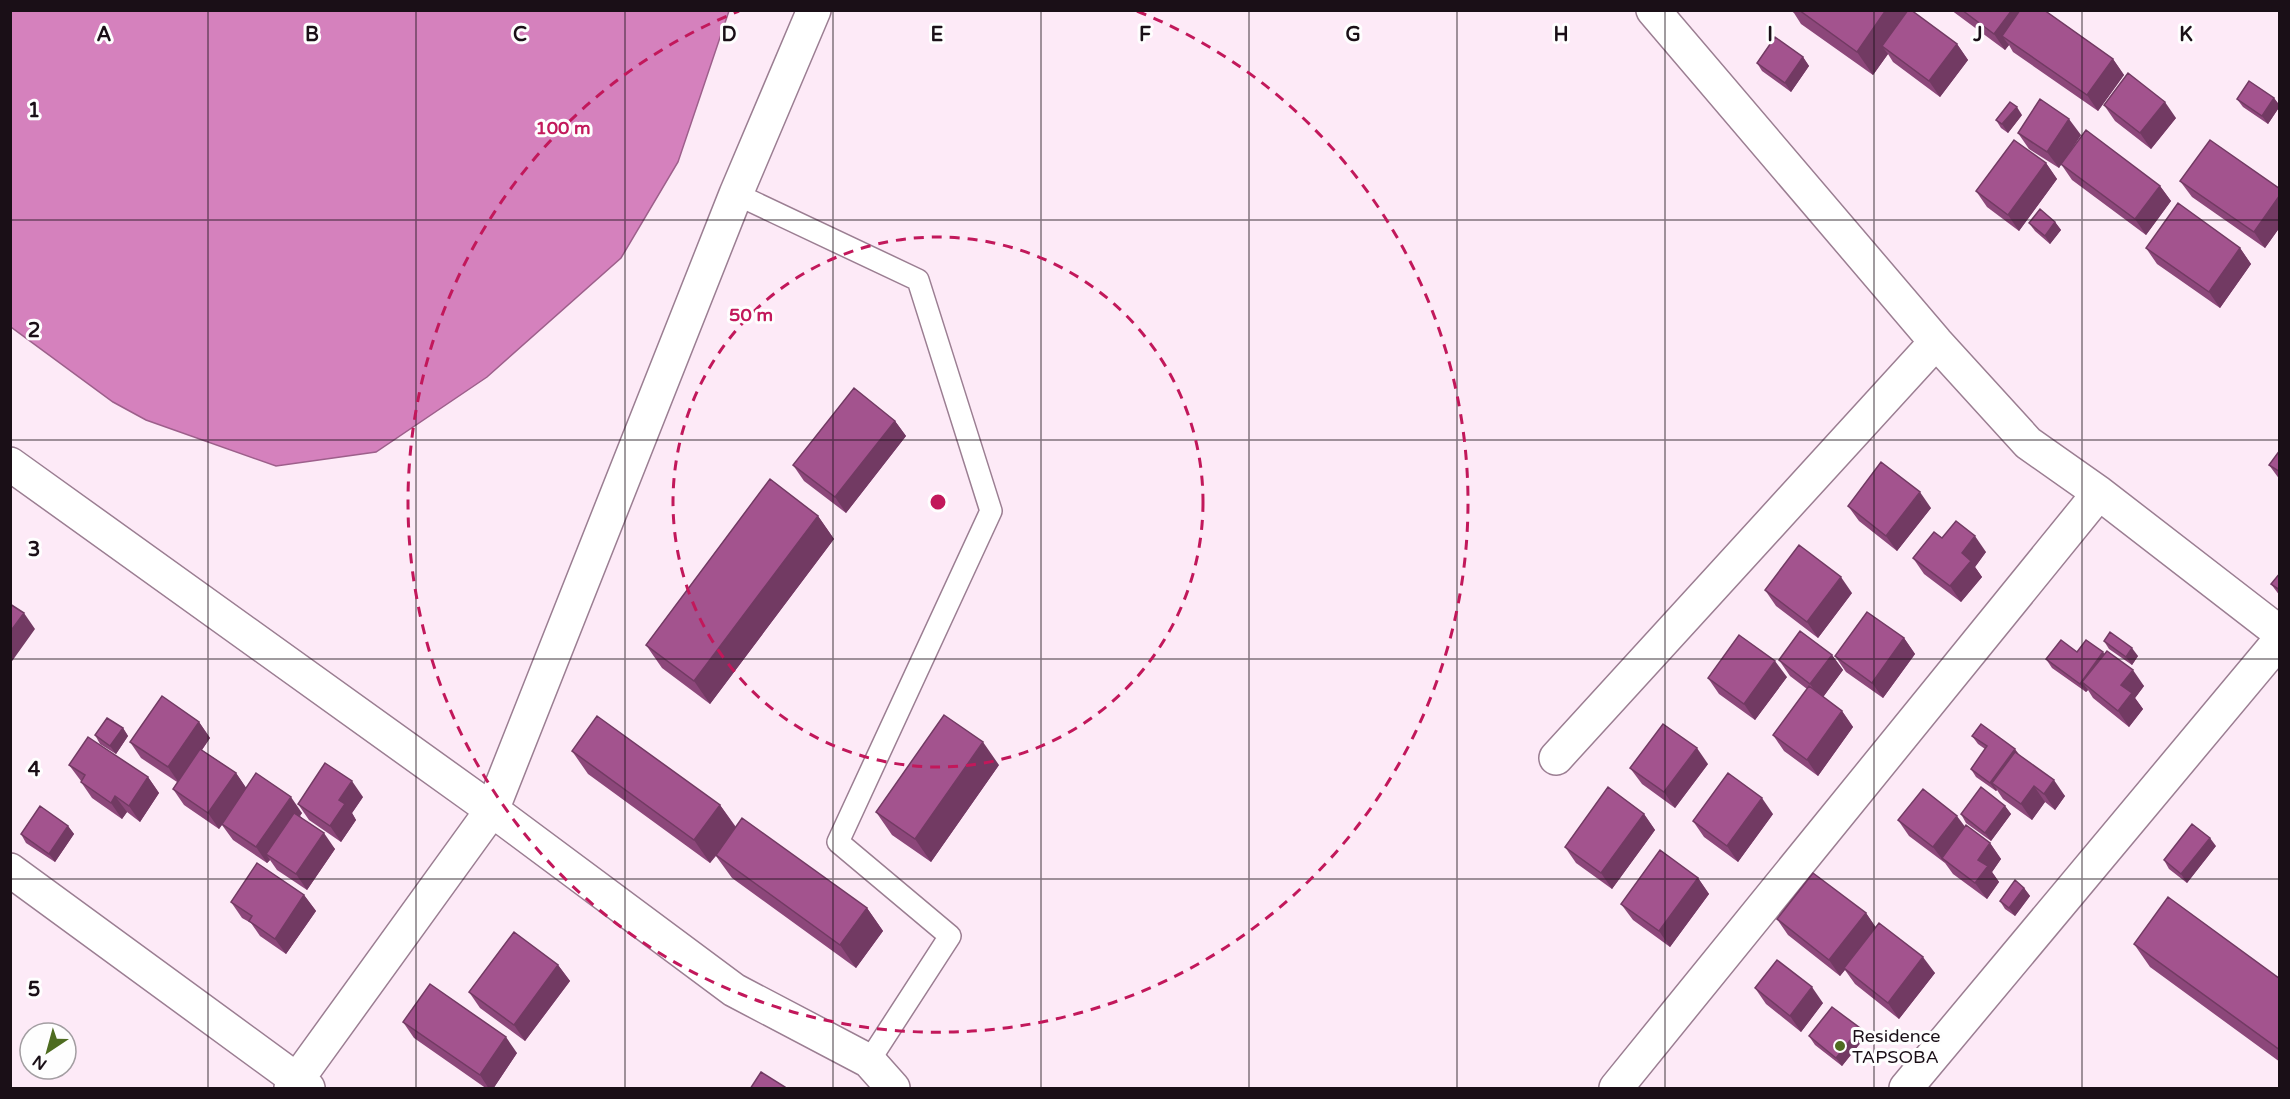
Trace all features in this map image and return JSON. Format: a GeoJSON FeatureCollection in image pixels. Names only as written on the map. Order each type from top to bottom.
{"type":"FeatureCollection","features":[{"type":"Feature","properties":{"kind":"street"},"geometry":{"type":"LineString","coordinates":[[10,870],[298,1086],[492,810],[736,194],[814,10]]}},
{"type":"Feature","properties":{"kind":"street"},"geometry":{"type":"LineString","coordinates":[[1653,10],[1936,342],[2028,443],[2099,493],[2280,633]]}},
{"type":"Feature","properties":{"kind":"street"},"geometry":{"type":"LineString","coordinates":[[1556,758],[1936,342]]}},
{"type":"Feature","properties":{"kind":"street"},"geometry":{"type":"LineString","coordinates":[[10,464],[492,810],[734,990],[869,1061],[893,1089]]}},
{"type":"Feature","properties":{"kind":"street"},"geometry":{"type":"LineString","coordinates":[[1617,1089],[2099,493]]}},
{"type":"Feature","properties":{"kind":"street"},"geometry":{"type":"LineString","coordinates":[[1906,1089],[2280,640]]}},
{"type":"Feature","properties":{"kind":"lane"},"geometry":{"type":"LineString","coordinates":[[736,194],[918,280],[991,512],[838,842],[950,936],[869,1061]]}},
{"type":"Feature","properties":{"kind":"shaded area"},"geometry":{"type":"Polygon","coordinates":[[[11,10],[729,11],[678,162],[621,258],[487,377],[376,452],[276,466],[146,420],[113,402],[11,327],[11,10]]]}},
{"type":"Feature","properties":{"kind":"building"},"geometry":{"type":"Polygon","coordinates":[[[1799,10],[1886,10],[1857,52],[1799,10]]]}},
{"type":"Feature","properties":{"kind":"building"},"geometry":{"type":"Polygon","coordinates":[[[1908,10],[1957,44],[1929,81],[1882,46],[1908,10]]]}},
{"type":"Feature","properties":{"kind":"building"},"geometry":{"type":"Polygon","coordinates":[[[1962,10],[2012,10],[1994,34],[1962,10]]]}},
{"type":"Feature","properties":{"kind":"building"},"geometry":{"type":"Polygon","coordinates":[[[2020,10],[2044,10],[2113,59],[2087,95],[2002,36],[2020,10]]]}},
{"type":"Feature","properties":{"kind":"building"},"geometry":{"type":"Polygon","coordinates":[[[1775,37],[1803,57],[1785,83],[1757,63],[1775,37]]]}},
{"type":"Feature","properties":{"kind":"building"},"geometry":{"type":"Polygon","coordinates":[[[2128,73],[2165,102],[2140,133],[2104,105],[2128,73]]]}},
{"type":"Feature","properties":{"kind":"building"},"geometry":{"type":"Polygon","coordinates":[[[2249,81],[2274,98],[2262,116],[2237,99],[2249,81]]]}},
{"type":"Feature","properties":{"kind":"building"},"geometry":{"type":"Polygon","coordinates":[[[2040,99],[2069,119],[2047,152],[2018,133],[2040,99]]]}},
{"type":"Feature","properties":{"kind":"building"},"geometry":{"type":"Polygon","coordinates":[[[2010,102],[2017,107],[2002,124],[1996,120],[2010,102]]]}},
{"type":"Feature","properties":{"kind":"building"},"geometry":{"type":"Polygon","coordinates":[[[2086,130],[2160,186],[2135,219],[2061,164],[2086,130]]]}},
{"type":"Feature","properties":{"kind":"building"},"geometry":{"type":"Polygon","coordinates":[[[2014,140],[2046,163],[2008,215],[1976,191],[2014,140]]]}},
{"type":"Feature","properties":{"kind":"building"},"geometry":{"type":"Polygon","coordinates":[[[2210,140],[2280,189],[2280,195],[2254,232],[2180,181],[2210,140]]]}},
{"type":"Feature","properties":{"kind":"building"},"geometry":{"type":"Polygon","coordinates":[[[2178,203],[2240,248],[2209,292],[2146,248],[2178,203]]]}},
{"type":"Feature","properties":{"kind":"building"},"geometry":{"type":"Polygon","coordinates":[[[2040,209],[2055,222],[2045,236],[2029,223],[2040,209]]]}},
{"type":"Feature","properties":{"kind":"building"},"geometry":{"type":"Polygon","coordinates":[[[854,388],[895,421],[835,497],[793,465],[854,388]]]}},
{"type":"Feature","properties":{"kind":"building"},"geometry":{"type":"Polygon","coordinates":[[[2280,450],[2280,472],[2269,465],[2280,450]]]}},
{"type":"Feature","properties":{"kind":"building"},"geometry":{"type":"Polygon","coordinates":[[[1881,462],[1920,492],[1886,536],[1848,506],[1881,462]]]}},
{"type":"Feature","properties":{"kind":"building"},"geometry":{"type":"Polygon","coordinates":[[[770,479],[818,516],[694,681],[646,645],[770,479]]]}},
{"type":"Feature","properties":{"kind":"building"},"geometry":{"type":"Polygon","coordinates":[[[1956,521],[1975,536],[1962,553],[1971,561],[1950,586],[1913,558],[1934,532],[1942,538],[1956,521]]]}},
{"type":"Feature","properties":{"kind":"building"},"geometry":{"type":"Polygon","coordinates":[[[1799,545],[1841,577],[1807,622],[1765,590],[1799,545]]]}},
{"type":"Feature","properties":{"kind":"building"},"geometry":{"type":"Polygon","coordinates":[[[2280,573],[2280,590],[2271,584],[2280,573]]]}},
{"type":"Feature","properties":{"kind":"building"},"geometry":{"type":"Polygon","coordinates":[[[10,604],[24,613],[10,632],[10,604]]]}},
{"type":"Feature","properties":{"kind":"building"},"geometry":{"type":"Polygon","coordinates":[[[1867,612],[1904,638],[1872,683],[1835,656],[1867,612]]]}},
{"type":"Feature","properties":{"kind":"building"},"geometry":{"type":"Polygon","coordinates":[[[1800,631],[1832,655],[1810,684],[1779,660],[1800,631]]]}},
{"type":"Feature","properties":{"kind":"building"},"geometry":{"type":"Polygon","coordinates":[[[2110,632],[2132,648],[2126,657],[2104,641],[2110,632]]]}},
{"type":"Feature","properties":{"kind":"building"},"geometry":{"type":"Polygon","coordinates":[[[1739,635],[1775,661],[1744,704],[1708,678],[1739,635]]]}},
{"type":"Feature","properties":{"kind":"building"},"geometry":{"type":"Polygon","coordinates":[[[2061,640],[2077,652],[2086,640],[2103,652],[2080,684],[2046,659],[2061,640]]]}},
{"type":"Feature","properties":{"kind":"building"},"geometry":{"type":"Polygon","coordinates":[[[2107,651],[2133,670],[2121,685],[2132,693],[2118,711],[2082,682],[2107,651]]]}},
{"type":"Feature","properties":{"kind":"building"},"geometry":{"type":"Polygon","coordinates":[[[1809,686],[1842,711],[1807,760],[1773,735],[1809,686]]]}},
{"type":"Feature","properties":{"kind":"building"},"geometry":{"type":"Polygon","coordinates":[[[162,696],[199,722],[168,767],[130,742],[162,696]]]}},
{"type":"Feature","properties":{"kind":"building"},"geometry":{"type":"Polygon","coordinates":[[[944,715],[983,742],[915,839],[876,812],[944,715]]]}},
{"type":"Feature","properties":{"kind":"building"},"geometry":{"type":"Polygon","coordinates":[[[597,716],[720,805],[694,840],[572,751],[597,716]]]}},
{"type":"Feature","properties":{"kind":"building"},"geometry":{"type":"Polygon","coordinates":[[[107,718],[123,728],[110,746],[95,735],[107,718]]]}},
{"type":"Feature","properties":{"kind":"building"},"geometry":{"type":"Polygon","coordinates":[[[1663,724],[1697,748],[1664,792],[1630,768],[1663,724]]]}},
{"type":"Feature","properties":{"kind":"building"},"geometry":{"type":"Polygon","coordinates":[[[1981,724],[2015,749],[1990,783],[1971,769],[1987,746],[1972,736],[1981,724]]]}},
{"type":"Feature","properties":{"kind":"building"},"geometry":{"type":"Polygon","coordinates":[[[88,737],[148,777],[129,806],[115,796],[111,803],[81,782],[85,775],[69,765],[88,737]]]}},
{"type":"Feature","properties":{"kind":"building"},"geometry":{"type":"Polygon","coordinates":[[[200,749],[236,773],[208,813],[173,789],[200,749]]]}},
{"type":"Feature","properties":{"kind":"building"},"geometry":{"type":"Polygon","coordinates":[[[2015,752],[2054,780],[2044,794],[2034,786],[2021,804],[1992,783],[2015,752]]]}},
{"type":"Feature","properties":{"kind":"building"},"geometry":{"type":"Polygon","coordinates":[[[325,763],[352,781],[339,800],[345,804],[330,826],[298,804],[325,763]]]}},
{"type":"Feature","properties":{"kind":"building"},"geometry":{"type":"Polygon","coordinates":[[[256,773],[291,797],[256,847],[222,824],[256,773]]]}},
{"type":"Feature","properties":{"kind":"building"},"geometry":{"type":"Polygon","coordinates":[[[1728,773],[1762,798],[1727,846],[1693,821],[1728,773]]]}},
{"type":"Feature","properties":{"kind":"building"},"geometry":{"type":"Polygon","coordinates":[[[1608,787],[1644,814],[1601,873],[1565,847],[1608,787]]]}},
{"type":"Feature","properties":{"kind":"building"},"geometry":{"type":"Polygon","coordinates":[[[1981,787],[2005,806],[1985,833],[1961,814],[1981,787]]]}},
{"type":"Feature","properties":{"kind":"building"},"geometry":{"type":"Polygon","coordinates":[[[1923,789],[1957,816],[1933,847],[1898,820],[1923,789]]]}},
{"type":"Feature","properties":{"kind":"building"},"geometry":{"type":"Polygon","coordinates":[[[40,806],[68,826],[49,854],[21,834],[40,806]]]}},
{"type":"Feature","properties":{"kind":"building"},"geometry":{"type":"Polygon","coordinates":[[[294,813],[324,833],[296,874],[266,854],[294,813]]]}},
{"type":"Feature","properties":{"kind":"building"},"geometry":{"type":"Polygon","coordinates":[[[742,818],[867,908],[840,945],[716,855],[742,818]]]}},
{"type":"Feature","properties":{"kind":"building"},"geometry":{"type":"Polygon","coordinates":[[[2192,824],[2210,838],[2181,874],[2164,860],[2192,824]]]}},
{"type":"Feature","properties":{"kind":"building"},"geometry":{"type":"Polygon","coordinates":[[[1966,825],[1990,843],[1978,860],[1988,866],[1975,883],[1942,858],[1966,825]]]}},
{"type":"Feature","properties":{"kind":"building"},"geometry":{"type":"Polygon","coordinates":[[[1660,850],[1698,878],[1659,931],[1621,904],[1660,850]]]}},
{"type":"Feature","properties":{"kind":"building"},"geometry":{"type":"Polygon","coordinates":[[[257,863],[304,895],[275,939],[249,921],[252,916],[231,902],[257,863]]]}},
{"type":"Feature","properties":{"kind":"building"},"geometry":{"type":"Polygon","coordinates":[[[1813,873],[1866,913],[1829,960],[1777,919],[1813,873]]]}},
{"type":"Feature","properties":{"kind":"building"},"geometry":{"type":"Polygon","coordinates":[[[2015,880],[2024,888],[2009,908],[2000,901],[2015,880]]]}},
{"type":"Feature","properties":{"kind":"building"},"geometry":{"type":"Polygon","coordinates":[[[2168,897],[2280,979],[2280,1050],[2134,944],[2168,897]]]}},
{"type":"Feature","properties":{"kind":"building"},"geometry":{"type":"Polygon","coordinates":[[[1879,923],[1923,957],[1888,1003],[1844,968],[1879,923]]]}},
{"type":"Feature","properties":{"kind":"building"},"geometry":{"type":"Polygon","coordinates":[[[514,932],[558,965],[514,1025],[469,992],[514,932]]]}},
{"type":"Feature","properties":{"kind":"building"},"geometry":{"type":"Polygon","coordinates":[[[1777,960],[1812,987],[1790,1016],[1755,988],[1777,960]]]}},
{"type":"Feature","properties":{"kind":"building"},"geometry":{"type":"Polygon","coordinates":[[[430,984],[506,1037],[480,1075],[403,1022],[430,984]]]}},
{"type":"Feature","properties":{"kind":"building"},"geometry":{"type":"Polygon","coordinates":[[[1832,1007],[1860,1028],[1836,1058],[1809,1036],[1832,1007]]]}},
{"type":"Feature","properties":{"kind":"building"},"geometry":{"type":"Polygon","coordinates":[[[761,1072],[785,1087],[784,1089],[750,1089],[761,1072]]]}},
{"type":"Feature","properties":{"kind":"place","name":"Residence TAPSOBA"},"geometry":{"type":"Point","coordinates":[1840,1046]}}]}
